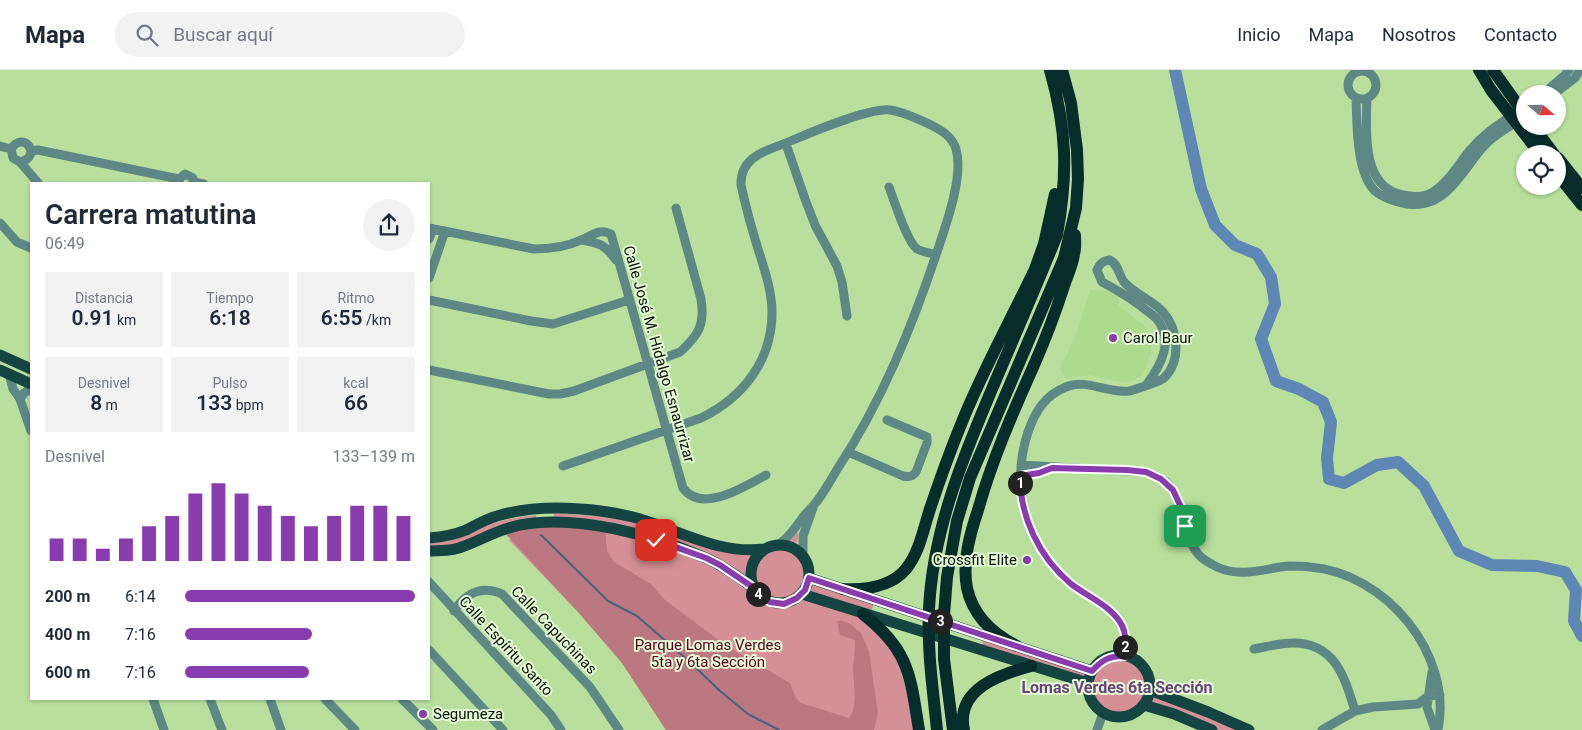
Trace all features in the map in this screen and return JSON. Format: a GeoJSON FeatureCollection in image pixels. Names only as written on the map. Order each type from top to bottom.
{"type":"FeatureCollection","features":[{"type":"Feature","properties":{"kind":"highway"},"geometry":{"type":"LineString","coordinates":[[937,730],[928,641],[929,608],[944,516],[959,469],[1056,235],[1064,183],[1065,156],[1062,127],[1050,70]]}},
{"type":"Feature","properties":{"kind":"highway"},"geometry":{"type":"LineString","coordinates":[[1017,646],[991,630],[978,614],[967,589],[965,574],[971,533],[985,486],[1051,325],[1074,254],[1078,179],[1077,150],[1071,103],[1062,70]]}},
{"type":"Feature","properties":{"kind":"highway"},"geometry":{"type":"LineString","coordinates":[[1478,70],[1533,145]]}},
{"type":"Feature","properties":{"kind":"highway"},"geometry":{"type":"LineString","coordinates":[[1493,70],[1516,102]]}},
{"type":"Feature","properties":{"kind":"highway"},"geometry":{"type":"LineString","coordinates":[[843,589],[874,588],[885,583],[905,570],[914,556],[941,475],[960,426],[1035,269],[1044,244],[1055,199],[1061,155],[1062,127]]}},
{"type":"Feature","properties":{"kind":"highway"},"geometry":{"type":"LineString","coordinates":[[1566,168],[1582,188]]}},
{"type":"Feature","properties":{"kind":"highway"},"geometry":{"type":"LineString","coordinates":[[1566,185],[1582,205]]}},
{"type":"Feature","properties":{"kind":"highway"},"geometry":{"type":"LineString","coordinates":[[952,730],[944,659],[944,615],[947,577],[957,521],[970,478],[1064,258],[1076,208]]}},
{"type":"Feature","properties":{"kind":"highway"},"geometry":{"type":"LineString","coordinates":[[867,615],[887,636],[904,661],[911,684],[919,730]]}},
{"type":"Feature","properties":{"kind":"highway"},"geometry":{"type":"LineString","coordinates":[[964,730],[962,724],[964,712],[976,689],[1006,673],[1031,666]]}},
{"type":"Feature","properties":{"kind":"main road"},"geometry":{"type":"LineString","coordinates":[[0,355],[30,367]]}},
{"type":"Feature","properties":{"kind":"main road"},"geometry":{"type":"LineString","coordinates":[[4,372],[30,384]]}},
{"type":"Feature","properties":{"kind":"main road"},"geometry":{"type":"LineString","coordinates":[[537,509],[538,523]]}},
{"type":"Feature","properties":{"kind":"main road"},"geometry":{"type":"LineString","coordinates":[[430,538],[453,535],[489,519],[509,513],[537,509],[605,512],[634,518],[724,548],[748,551],[778,545],[791,547],[803,556],[807,563],[809,578],[802,594],[790,602],[777,604],[764,599],[754,588],[706,558],[656,540],[605,526],[550,522],[519,525],[458,548],[430,551]]}},
{"type":"Feature","properties":{"kind":"main road"},"geometry":{"type":"LineString","coordinates":[[550,509],[550,522]]}},
{"type":"Feature","properties":{"kind":"main road"},"geometry":{"type":"LineString","coordinates":[[754,588],[751,576],[753,563],[765,549]]}},
{"type":"Feature","properties":{"kind":"main road"},"geometry":{"type":"LineString","coordinates":[[809,578],[1092,671]]}},
{"type":"Feature","properties":{"kind":"main road"},"geometry":{"type":"LineString","coordinates":[[802,594],[1088,683]]}},
{"type":"Feature","properties":{"kind":"main road"},"geometry":{"type":"LineString","coordinates":[[1112,656],[1124,656],[1135,660],[1144,668],[1149,678],[1150,690],[1144,705],[1136,712],[1114,717],[1103,713],[1092,700],[1088,683],[1092,671],[1101,662],[1112,656]]}},
{"type":"Feature","properties":{"kind":"main road"},"geometry":{"type":"LineString","coordinates":[[1150,690],[1249,730]]}},
{"type":"Feature","properties":{"kind":"main road"},"geometry":{"type":"LineString","coordinates":[[1144,705],[1174,714],[1212,730]]}},
{"type":"Feature","properties":{"kind":"street"},"geometry":{"type":"LineString","coordinates":[[1553,85],[1569,70]]}},
{"type":"Feature","properties":{"kind":"street"},"geometry":{"type":"LineString","coordinates":[[1566,85],[1575,78],[1580,70]]}},
{"type":"Feature","properties":{"kind":"street"},"geometry":{"type":"LineString","coordinates":[[1365,71],[1372,76],[1376,84],[1374,92],[1367,98],[1356,98],[1350,94],[1349,79],[1354,72],[1365,71]]}},
{"type":"Feature","properties":{"kind":"street"},"geometry":{"type":"LineString","coordinates":[[1356,98],[1360,156],[1366,175],[1376,192],[1395,202],[1413,205],[1431,202],[1445,193],[1485,140],[1516,121]]}},
{"type":"Feature","properties":{"kind":"street"},"geometry":{"type":"LineString","coordinates":[[1367,98],[1367,145],[1374,174],[1380,183],[1390,191],[1409,196],[1421,196],[1432,193],[1485,140],[1516,114]]}},
{"type":"Feature","properties":{"kind":"street"},"geometry":{"type":"LineString","coordinates":[[563,466],[702,418],[720,409],[735,397],[758,366],[770,333],[772,310],[766,276],[741,185],[740,177],[745,166],[764,151],[786,144],[811,132],[876,111],[903,112],[943,131],[956,147],[959,167],[953,198],[936,255],[910,328],[882,390],[848,452],[814,506],[810,520],[778,545]]}},
{"type":"Feature","properties":{"kind":"street"},"geometry":{"type":"LineString","coordinates":[[20,162],[26,161],[30,157],[30,146],[25,142],[14,144],[11,149],[13,158],[20,162],[37,182]]}},
{"type":"Feature","properties":{"kind":"street"},"geometry":{"type":"LineString","coordinates":[[786,144],[815,224],[837,266],[842,282],[847,316]]}},
{"type":"Feature","properties":{"kind":"street"},"geometry":{"type":"LineString","coordinates":[[0,146],[11,149]]}},
{"type":"Feature","properties":{"kind":"street"},"geometry":{"type":"LineString","coordinates":[[31,151],[38,150],[179,182],[185,174],[190,175],[194,182]]}},
{"type":"Feature","properties":{"kind":"street"},"geometry":{"type":"LineString","coordinates":[[889,188],[913,245],[918,249],[936,255]]}},
{"type":"Feature","properties":{"kind":"street"},"geometry":{"type":"LineString","coordinates":[[430,370],[549,394],[560,394],[574,391],[680,352],[698,333],[702,320],[701,299],[676,208]]}},
{"type":"Feature","properties":{"kind":"street"},"geometry":{"type":"LineString","coordinates":[[0,223],[18,242],[30,248]]}},
{"type":"Feature","properties":{"kind":"street","name":"Calle José M. Hidalgo Esnaurrizar"},"geometry":{"type":"LineString","coordinates":[[431,228],[534,249],[550,249],[582,240],[598,232],[608,233],[613,237],[618,263],[683,488],[692,496],[700,499],[717,497],[732,492],[766,475]]}},
{"type":"Feature","properties":{"kind":"street"},"geometry":{"type":"LineString","coordinates":[[430,275],[445,231]]}},
{"type":"Feature","properties":{"kind":"street"},"geometry":{"type":"LineString","coordinates":[[582,240],[595,242],[608,248],[618,263]]}},
{"type":"Feature","properties":{"kind":"street"},"geometry":{"type":"LineString","coordinates":[[1124,656],[1125,636],[1120,622],[1110,611],[1071,584],[1061,574],[1040,547],[1026,516],[1021,498],[1021,465],[1028,432],[1038,409],[1056,391],[1072,384],[1090,384],[1121,391],[1130,391],[1147,384],[1156,383],[1164,378],[1173,363],[1176,338],[1171,323],[1162,310],[1124,282],[1116,263],[1110,260],[1105,261],[1100,264],[1097,270],[1102,282],[1119,290],[1156,318],[1162,328],[1166,347],[1162,360],[1147,384]]}},
{"type":"Feature","properties":{"kind":"street"},"geometry":{"type":"LineString","coordinates":[[430,300],[553,324],[629,300]]}},
{"type":"Feature","properties":{"kind":"street"},"geometry":{"type":"LineString","coordinates":[[4,372],[13,389],[27,408],[30,425]]}},
{"type":"Feature","properties":{"kind":"street"},"geometry":{"type":"LineString","coordinates":[[20,399],[30,389]]}},
{"type":"Feature","properties":{"kind":"street"},"geometry":{"type":"LineString","coordinates":[[848,452],[903,476],[913,476],[927,438],[887,420]]}},
{"type":"Feature","properties":{"kind":"street"},"geometry":{"type":"LineString","coordinates":[[1021,465],[1146,472],[1161,479],[1173,490],[1180,505],[1192,544],[1201,557],[1218,567],[1238,573],[1257,572],[1288,566],[1312,567],[1334,572],[1355,580],[1376,592],[1406,619],[1425,650],[1440,695],[1441,711],[1436,730]]}},
{"type":"Feature","properties":{"kind":"street"},"geometry":{"type":"LineString","coordinates":[[1020,476],[1039,473],[1052,468]]}},
{"type":"Feature","properties":{"kind":"street"},"geometry":{"type":"LineString","coordinates":[[801,527],[803,556]]}},
{"type":"Feature","properties":{"kind":"street","name":"Calle Espíritu Santo"},"geometry":{"type":"LineString","coordinates":[[430,583],[551,715],[561,730]]}},
{"type":"Feature","properties":{"kind":"street","name":"Calle Capuchinas"},"geometry":{"type":"LineString","coordinates":[[454,611],[462,600],[473,593],[484,590],[502,594],[590,687],[619,730]]}},
{"type":"Feature","properties":{"kind":"street"},"geometry":{"type":"LineString","coordinates":[[1254,649],[1291,643],[1308,644],[1324,652],[1338,664],[1346,679],[1355,711]]}},
{"type":"Feature","properties":{"kind":"street"},"geometry":{"type":"LineString","coordinates":[[430,651],[503,730]]}},
{"type":"Feature","properties":{"kind":"street"},"geometry":{"type":"LineString","coordinates":[[1432,667],[1428,713],[1436,730]]}},
{"type":"Feature","properties":{"kind":"street"},"geometry":{"type":"LineString","coordinates":[[1322,730],[1355,711],[1373,707],[1418,704],[1428,696],[1440,695]]}},
{"type":"Feature","properties":{"kind":"street"},"geometry":{"type":"LineString","coordinates":[[153,700],[164,730]]}},
{"type":"Feature","properties":{"kind":"street"},"geometry":{"type":"LineString","coordinates":[[210,700],[222,730]]}},
{"type":"Feature","properties":{"kind":"street"},"geometry":{"type":"LineString","coordinates":[[270,700],[281,730]]}},
{"type":"Feature","properties":{"kind":"street"},"geometry":{"type":"LineString","coordinates":[[326,700],[355,730]]}},
{"type":"Feature","properties":{"kind":"street"},"geometry":{"type":"LineString","coordinates":[[403,700],[433,730]]}},
{"type":"Feature","properties":{"kind":"street"},"geometry":{"type":"LineString","coordinates":[[1418,704],[1422,710],[1428,713],[1441,711]]}},
{"type":"Feature","properties":{"kind":"street"},"geometry":{"type":"LineString","coordinates":[[1096,730],[1103,713]]}},
{"type":"Feature","properties":{"kind":"street"},"geometry":{"type":"LineString","coordinates":[[1330,730],[1343,717]]}},
{"type":"Feature","properties":{"kind":"shaded area","name":"Carol Baur"},"geometry":{"type":"Polygon","coordinates":[[[1090,290],[1112,291],[1119,295],[1118,306],[1145,326],[1149,333],[1152,347],[1150,356],[1142,375],[1134,380],[1128,382],[1115,381],[1090,375],[1067,379],[1060,369],[1076,335],[1090,290]]]}},
{"type":"Feature","properties":{"kind":"green space","name":"Parque Lomas Verdes 5ta y 6ta Sección"},"geometry":{"type":"Polygon","coordinates":[[[554,513],[610,517],[762,550],[752,565],[750,583],[692,553],[738,579],[770,603],[785,604],[801,595],[863,614],[893,644],[918,730],[666,730],[622,663],[578,612],[509,540],[554,521],[554,513]]]}},
{"type":"Feature","properties":{"kind":"green space"},"geometry":{"type":"Polygon","coordinates":[[[536,515],[536,521],[458,546],[430,550],[430,542],[496,522],[536,515]]]}},
{"type":"Feature","properties":{"kind":"green space"},"geometry":{"type":"Polygon","coordinates":[[[519,525],[605,526],[607,551],[614,562],[651,584],[665,600],[724,644],[790,683],[796,698],[801,703],[849,718],[855,700],[853,668],[855,640],[840,635],[837,622],[840,620],[849,623],[861,633],[869,652],[878,713],[874,730],[666,730],[622,663],[502,530],[519,525]]]}},
{"type":"Feature","properties":{"kind":"green space"},"geometry":{"type":"Polygon","coordinates":[[[799,531],[795,553],[804,567],[805,579],[801,589],[792,597],[781,601],[770,600],[760,595],[754,583],[753,571],[755,564],[767,552],[783,548],[799,531]]]}},
{"type":"Feature","properties":{"kind":"green space"},"geometry":{"type":"Polygon","coordinates":[[[808,583],[874,602],[871,613],[802,594],[808,583]]]}},
{"type":"Feature","properties":{"kind":"green space"},"geometry":{"type":"Polygon","coordinates":[[[982,635],[1092,671],[1088,683],[983,651],[982,635]]]}},
{"type":"Feature","properties":{"kind":"green space"},"geometry":{"type":"Polygon","coordinates":[[[1119,657],[1130,659],[1140,665],[1146,675],[1148,686],[1146,697],[1140,707],[1130,713],[1119,715],[1108,713],[1098,707],[1092,697],[1090,686],[1092,675],[1098,665],[1108,659],[1119,657]]]}},
{"type":"Feature","properties":{"kind":"green space"},"geometry":{"type":"Polygon","coordinates":[[[1149,695],[1249,730],[1212,730],[1145,705],[1149,695]]]}},
{"type":"Feature","properties":{"kind":"waterway"},"geometry":{"type":"LineString","coordinates":[[1175,70],[1201,189],[1215,225],[1235,245],[1257,254],[1271,277],[1275,304],[1261,339],[1276,381],[1299,389],[1323,402],[1331,422],[1327,458],[1329,479],[1344,483],[1377,465],[1398,462],[1424,486],[1459,551],[1492,565],[1537,566],[1565,572],[1576,590],[1574,621],[1582,636]]}},
{"type":"Feature","properties":{"kind":"waterway"},"geometry":{"type":"LineString","coordinates":[[541,535],[608,601],[637,616],[748,714],[779,730]]}},
{"type":"Feature","properties":{"kind":"place","name":"Carol Baur"},"geometry":{"type":"Point","coordinates":[1113,338]}},
{"type":"Feature","properties":{"kind":"place","name":"Crossfit Elite"},"geometry":{"type":"Point","coordinates":[1027,560]}},
{"type":"Feature","properties":{"kind":"place","name":"Segumeza"},"geometry":{"type":"Point","coordinates":[423,714]}},
{"type":"Feature","properties":{"kind":"district","name":"Lomas Verdes 6ta Sección"},"geometry":{"type":"Point","coordinates":[1117,687]}},
{"type":"Feature","properties":{"kind":"route"},"geometry":{"type":"LineString","coordinates":[[656,540],[720,565],[754,588],[758,594],[770,602],[784,604],[797,598],[805,590],[809,578],[1092,671],[1101,662],[1112,656],[1124,656],[1126,644],[1123,629],[1120,622],[1110,611],[1071,584],[1049,561],[1027,522],[1021,498],[1020,476],[1039,473],[1052,468],[1146,472],[1161,479],[1173,490],[1180,505],[1185,526]]}}]}
